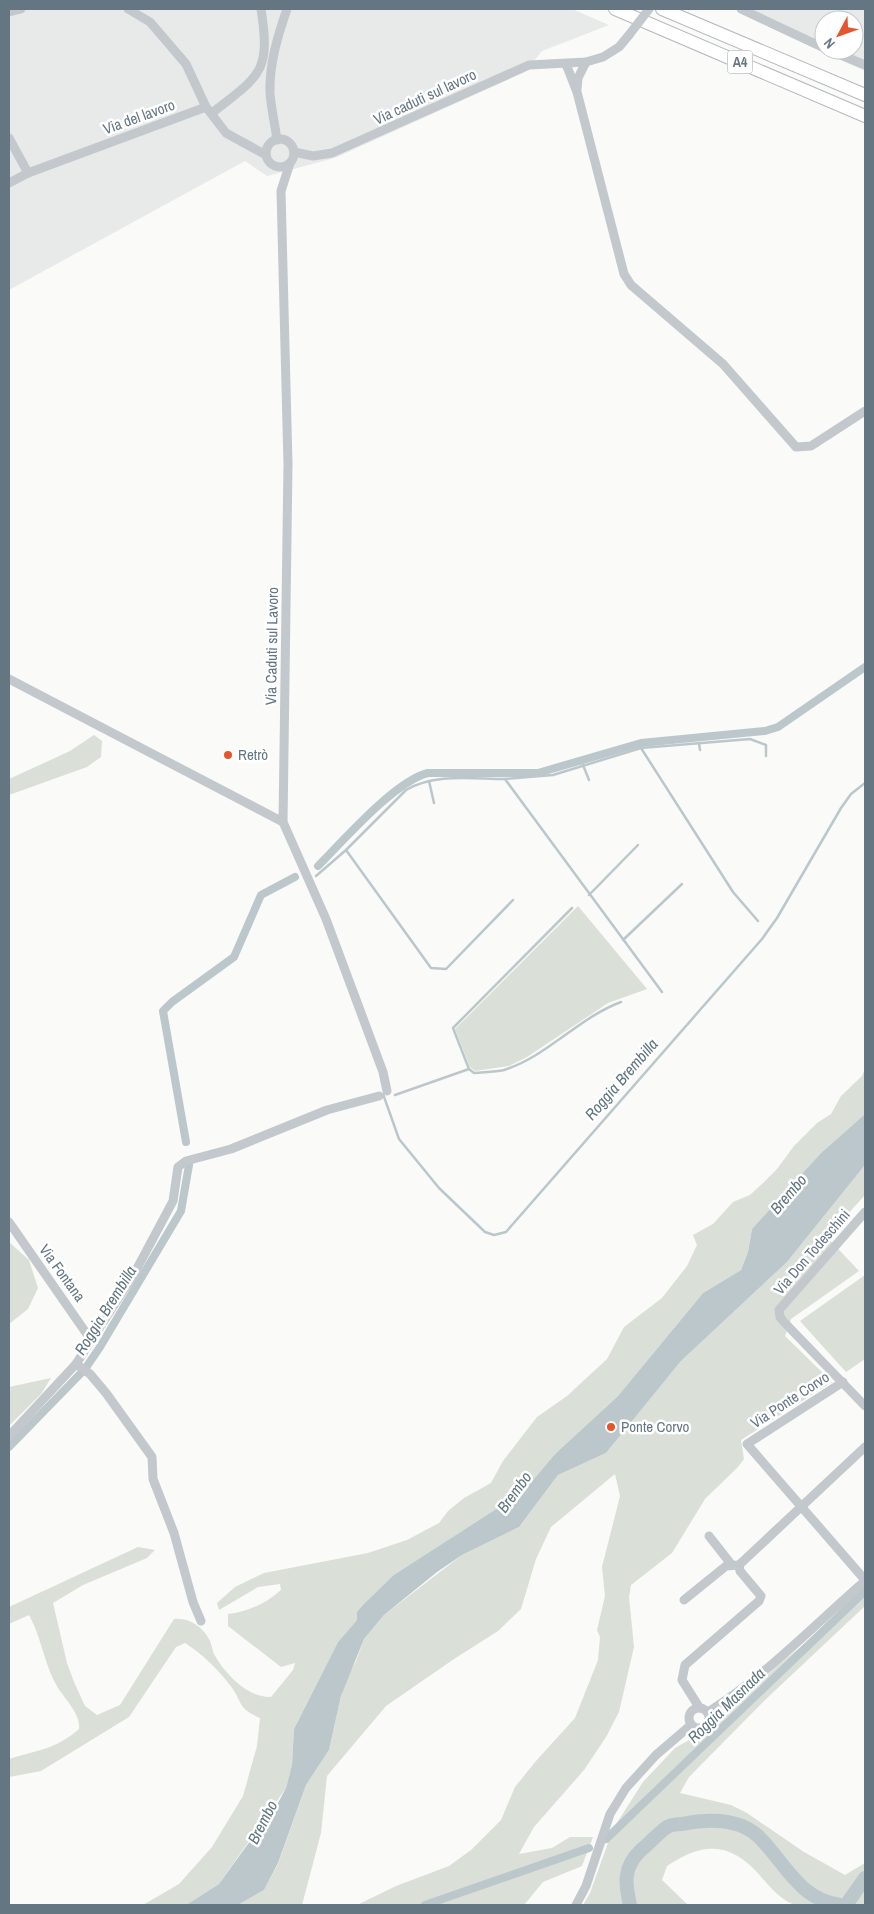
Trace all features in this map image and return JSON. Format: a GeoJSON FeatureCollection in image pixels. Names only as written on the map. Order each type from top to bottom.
{"type":"FeatureCollection","features":[{"type":"Feature","properties":{"kind":"highway","name":"A4"},"geometry":{"type":"LineString","coordinates":[[615,9],[865,116]]}},
{"type":"Feature","properties":{"kind":"highway","name":"A4"},"geometry":{"type":"LineString","coordinates":[[662,9],[865,94]]}},
{"type":"Feature","properties":{"kind":"street"},"geometry":{"type":"LineString","coordinates":[[9,12],[21,9]]}},
{"type":"Feature","properties":{"kind":"street"},"geometry":{"type":"LineString","coordinates":[[128,9],[150,22],[186,64],[209,110],[226,133],[266,155],[270,163],[278,167],[290,163]]}},
{"type":"Feature","properties":{"kind":"street","name":"Via del lavoro"},"geometry":{"type":"LineString","coordinates":[[9,183],[28,173],[209,110],[258,75],[263,61],[266,40],[261,9]]}},
{"type":"Feature","properties":{"kind":"street"},"geometry":{"type":"LineString","coordinates":[[277,140],[270,92],[271,71],[276,39],[287,9]]}},
{"type":"Feature","properties":{"kind":"street","name":"Via caduti sul lavoro"},"geometry":{"type":"LineString","coordinates":[[294,152],[313,156],[332,153],[529,64],[586,62],[603,56],[619,47],[649,9]]}},
{"type":"Feature","properties":{"kind":"street"},"geometry":{"type":"LineString","coordinates":[[741,9],[814,43]]}},
{"type":"Feature","properties":{"kind":"street"},"geometry":{"type":"LineString","coordinates":[[853,60],[865,65]]}},
{"type":"Feature","properties":{"kind":"street"},"geometry":{"type":"LineString","coordinates":[[577,92],[578,78],[586,62]]}},
{"type":"Feature","properties":{"kind":"street"},"geometry":{"type":"LineString","coordinates":[[566,64],[577,92],[626,279],[631,285],[723,364],[796,447],[811,446],[865,410]]}},
{"type":"Feature","properties":{"kind":"street"},"geometry":{"type":"LineString","coordinates":[[9,138],[28,173]]}},
{"type":"Feature","properties":{"kind":"street"},"geometry":{"type":"LineString","coordinates":[[266,155],[270,144],[277,140],[286,141],[294,152]]}},
{"type":"Feature","properties":{"kind":"street","name":"Via Caduti sul Lavoro"},"geometry":{"type":"LineString","coordinates":[[283,822],[288,464],[281,191],[294,152]]}},
{"type":"Feature","properties":{"kind":"street"},"geometry":{"type":"LineString","coordinates":[[9,679],[283,822],[326,919],[383,1072],[383,1094],[327,1110],[231,1149],[186,1161],[178,1167],[173,1201],[134,1274],[77,1365],[9,1436]]}},
{"type":"Feature","properties":{"kind":"street","name":"Via Don Todeschini"},"geometry":{"type":"LineString","coordinates":[[843,1382],[783,1321],[779,1310],[865,1212]]}},
{"type":"Feature","properties":{"kind":"street","name":"Via Fontana"},"geometry":{"type":"LineString","coordinates":[[9,1222],[91,1340]]}},
{"type":"Feature","properties":{"kind":"street"},"geometry":{"type":"LineString","coordinates":[[77,1365],[90,1374],[152,1457],[153,1479],[174,1533],[193,1602],[201,1621]]}},
{"type":"Feature","properties":{"kind":"street"},"geometry":{"type":"LineString","coordinates":[[843,1382],[865,1406]]}},
{"type":"Feature","properties":{"kind":"street","name":"Via Ponte Corvo"},"geometry":{"type":"LineString","coordinates":[[843,1382],[747,1444],[865,1580]]}},
{"type":"Feature","properties":{"kind":"street"},"geometry":{"type":"LineString","coordinates":[[684,1600],[719,1571],[735,1565],[802,1507],[865,1447]]}},
{"type":"Feature","properties":{"kind":"street"},"geometry":{"type":"LineString","coordinates":[[708,1712],[699,1707],[682,1680],[685,1665],[760,1601],[761,1596],[709,1536]]}},
{"type":"Feature","properties":{"kind":"street"},"geometry":{"type":"LineString","coordinates":[[708,1712],[730,1699],[865,1580]]}},
{"type":"Feature","properties":{"kind":"street"},"geometry":{"type":"LineString","coordinates":[[691,1725],[689,1714],[699,1707]]}},
{"type":"Feature","properties":{"kind":"street"},"geometry":{"type":"LineString","coordinates":[[691,1725],[701,1728],[706,1726],[709,1722],[708,1712]]}},
{"type":"Feature","properties":{"kind":"street"},"geometry":{"type":"LineString","coordinates":[[576,1905],[586,1886],[610,1814],[622,1794],[641,1770],[691,1725]]}},
{"type":"Feature","properties":{"kind":"shaded area"},"geometry":{"type":"Polygon","coordinates":[[[9,9],[572,9],[609,25],[542,51],[525,72],[335,158],[267,176],[245,161],[9,290],[9,9]]]}},
{"type":"Feature","properties":{"kind":"shaded area"},"geometry":{"type":"Polygon","coordinates":[[[749,9],[865,9],[865,71],[841,60],[864,60],[864,10],[814,10],[814,48],[769,27],[749,9]]]}},
{"type":"Feature","properties":{"kind":"shaded area"},"geometry":{"type":"Polygon","coordinates":[[[94,735],[102,741],[101,757],[87,767],[9,795],[9,779],[70,751],[94,735]]]}},
{"type":"Feature","properties":{"kind":"shaded area"},"geometry":{"type":"Polygon","coordinates":[[[578,906],[647,989],[608,1003],[527,1057],[509,1066],[475,1071],[470,1067],[455,1029],[578,906]]]}},
{"type":"Feature","properties":{"kind":"shaded area"},"geometry":{"type":"Polygon","coordinates":[[[865,1069],[865,1114],[821,1153],[752,1229],[748,1252],[741,1270],[703,1293],[618,1396],[555,1454],[523,1492],[357,1620],[338,1642],[294,1729],[292,1765],[286,1788],[219,1884],[186,1905],[143,1905],[179,1884],[212,1847],[243,1796],[257,1746],[260,1718],[243,1707],[234,1690],[219,1672],[185,1643],[176,1647],[129,1717],[41,1771],[9,1777],[9,1759],[46,1749],[62,1741],[79,1729],[79,1724],[78,1718],[53,1679],[29,1615],[9,1624],[9,1607],[138,1547],[155,1550],[147,1558],[83,1585],[53,1603],[67,1663],[85,1706],[97,1715],[120,1705],[174,1619],[190,1621],[203,1631],[210,1641],[213,1652],[219,1662],[238,1683],[254,1694],[271,1697],[293,1670],[295,1663],[281,1667],[228,1626],[228,1614],[249,1609],[263,1603],[281,1590],[280,1584],[258,1587],[219,1610],[217,1603],[235,1587],[264,1573],[368,1553],[407,1540],[439,1523],[448,1511],[464,1498],[491,1483],[503,1461],[537,1417],[567,1396],[607,1359],[624,1327],[662,1298],[687,1266],[697,1245],[693,1235],[713,1224],[733,1202],[750,1195],[763,1183],[777,1169],[794,1146],[817,1123],[831,1114],[841,1096],[862,1076],[865,1069]]]}},
{"type":"Feature","properties":{"kind":"shaded area"},"geometry":{"type":"Polygon","coordinates":[[[865,1165],[865,1195],[827,1237],[859,1271],[791,1319],[785,1336],[832,1382],[741,1440],[744,1459],[738,1467],[705,1499],[672,1553],[631,1585],[629,1597],[634,1647],[619,1712],[606,1737],[584,1770],[534,1827],[519,1854],[552,1848],[570,1837],[593,1837],[582,1866],[543,1882],[524,1905],[357,1905],[396,1886],[449,1866],[471,1850],[501,1820],[515,1787],[575,1718],[598,1660],[600,1637],[597,1630],[605,1596],[602,1567],[620,1496],[615,1474],[551,1527],[536,1559],[521,1609],[498,1631],[386,1706],[327,1776],[321,1833],[302,1905],[238,1905],[264,1890],[278,1864],[306,1785],[329,1750],[347,1678],[364,1639],[384,1615],[462,1555],[519,1527],[558,1475],[606,1453],[681,1361],[787,1262],[865,1165]]]}},
{"type":"Feature","properties":{"kind":"shaded area"},"geometry":{"type":"Polygon","coordinates":[[[9,1242],[29,1260],[38,1288],[28,1309],[9,1324],[9,1242]]]}},
{"type":"Feature","properties":{"kind":"shaded area"},"geometry":{"type":"Polygon","coordinates":[[[865,1275],[865,1359],[846,1372],[800,1321],[865,1275]]]}},
{"type":"Feature","properties":{"kind":"shaded area"},"geometry":{"type":"Polygon","coordinates":[[[51,1378],[41,1394],[9,1426],[9,1387],[51,1378]]]}},
{"type":"Feature","properties":{"kind":"shaded area"},"geometry":{"type":"Polygon","coordinates":[[[865,1595],[865,1606],[765,1700],[689,1777],[680,1793],[731,1805],[747,1813],[804,1852],[845,1875],[865,1863],[865,1905],[810,1907],[796,1905],[786,1901],[741,1858],[730,1852],[707,1849],[694,1852],[667,1866],[662,1880],[688,1905],[583,1905],[590,1893],[613,1829],[643,1782],[675,1748],[714,1726],[777,1666],[865,1595]]]}},
{"type":"Feature","properties":{"kind":"water","name":"Brembo"},"geometry":{"type":"Polygon","coordinates":[[[865,1114],[865,1165],[787,1262],[681,1361],[606,1453],[558,1475],[519,1527],[462,1555],[437,1572],[384,1615],[364,1639],[341,1696],[329,1750],[306,1785],[278,1863],[264,1890],[238,1905],[186,1905],[219,1884],[279,1801],[286,1788],[292,1765],[294,1729],[338,1642],[357,1620],[357,1612],[394,1575],[523,1492],[555,1454],[618,1396],[703,1293],[741,1270],[748,1252],[752,1229],[821,1153],[865,1114]]]}},
{"type":"Feature","properties":{"kind":"waterway","name":"Roggia Brembilla"},"geometry":{"type":"LineString","coordinates":[[318,866],[386,799],[415,778],[428,773],[538,773],[641,743],[765,731],[778,727],[865,667]]}},
{"type":"Feature","properties":{"kind":"waterway"},"geometry":{"type":"LineString","coordinates":[[662,992],[505,779],[553,775],[641,748],[750,739],[766,745],[766,756]]}},
{"type":"Feature","properties":{"kind":"waterway"},"geometry":{"type":"LineString","coordinates":[[699,743],[700,750]]}},
{"type":"Feature","properties":{"kind":"waterway"},"geometry":{"type":"LineString","coordinates":[[641,748],[733,892],[758,921]]}},
{"type":"Feature","properties":{"kind":"waterway"},"geometry":{"type":"LineString","coordinates":[[583,765],[589,780]]}},
{"type":"Feature","properties":{"kind":"waterway"},"geometry":{"type":"LineString","coordinates":[[316,876],[346,850],[406,790],[429,781],[441,779],[505,779]]}},
{"type":"Feature","properties":{"kind":"waterway"},"geometry":{"type":"LineString","coordinates":[[429,781],[434,803]]}},
{"type":"Feature","properties":{"kind":"waterway","name":"Roggia Brembilla"},"geometry":{"type":"LineString","coordinates":[[383,1094],[399,1139],[439,1188],[485,1232],[494,1235],[506,1232],[762,939],[777,918],[841,808],[851,794],[865,783]]}},
{"type":"Feature","properties":{"kind":"waterway"},"geometry":{"type":"LineString","coordinates":[[589,895],[638,845]]}},
{"type":"Feature","properties":{"kind":"waterway"},"geometry":{"type":"LineString","coordinates":[[346,850],[431,968],[446,969],[513,900]]}},
{"type":"Feature","properties":{"kind":"waterway","name":"Roggia Brembilla"},"geometry":{"type":"LineString","coordinates":[[186,1142],[163,1011],[172,1002],[234,957],[261,895],[295,877]]}},
{"type":"Feature","properties":{"kind":"waterway"},"geometry":{"type":"LineString","coordinates":[[623,940],[682,884]]}},
{"type":"Feature","properties":{"kind":"waterway"},"geometry":{"type":"LineString","coordinates":[[395,1095],[469,1069],[453,1028],[572,908]]}},
{"type":"Feature","properties":{"kind":"waterway"},"geometry":{"type":"LineString","coordinates":[[469,1069],[474,1073],[493,1072],[520,1064],[549,1047],[591,1017],[621,1002]]}},
{"type":"Feature","properties":{"kind":"waterway","name":"Roggia Brembilla"},"geometry":{"type":"LineString","coordinates":[[9,1447],[85,1369],[100,1347],[181,1211],[189,1165]]}},
{"type":"Feature","properties":{"kind":"waterway","name":"Roggia Masnada"},"geometry":{"type":"LineString","coordinates":[[606,1839],[865,1591]]}},
{"type":"Feature","properties":{"kind":"waterway"},"geometry":{"type":"LineString","coordinates":[[630,1905],[627,1876],[628,1869],[635,1856],[669,1826],[711,1821],[741,1825],[750,1830],[768,1846],[793,1878],[803,1887],[813,1895],[840,1905]]}},
{"type":"Feature","properties":{"kind":"waterway","name":"Roggia Masnada"},"geometry":{"type":"LineString","coordinates":[[425,1905],[589,1848]]}},
{"type":"Feature","properties":{"kind":"waterway"},"geometry":{"type":"LineString","coordinates":[[846,1905],[865,1878]]}},
{"type":"Feature","properties":{"kind":"place","name":"Retrò"},"geometry":{"type":"Point","coordinates":[228,755]}},
{"type":"Feature","properties":{"kind":"place","name":"Ponte Corvo"},"geometry":{"type":"Point","coordinates":[611,1427]}}]}
